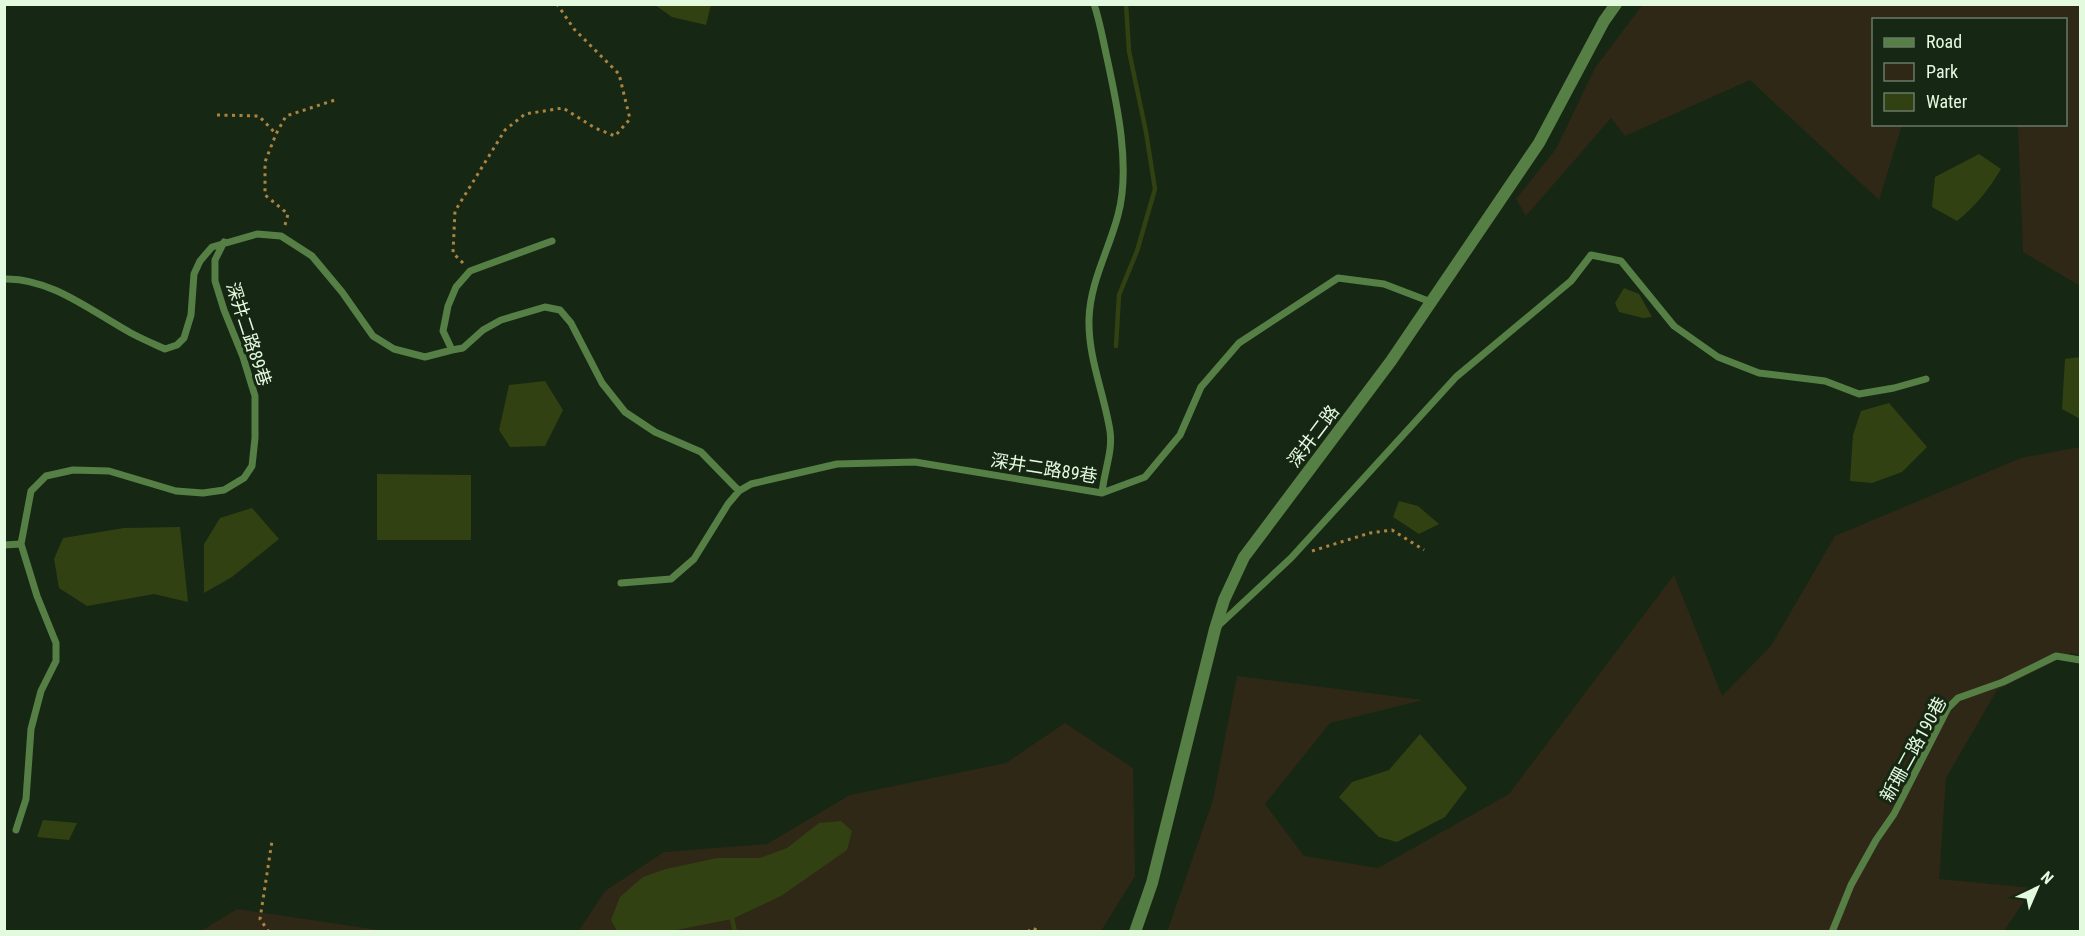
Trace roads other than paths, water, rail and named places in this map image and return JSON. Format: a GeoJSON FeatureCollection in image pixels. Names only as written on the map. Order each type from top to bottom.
{"type":"FeatureCollection","features":[{"type":"Feature","properties":{"kind":"street","name":"深井二路"},"geometry":{"type":"LineString","coordinates":[[1135,932],[1152,883],[1215,629],[1224,600],[1244,557],[1391,361],[1539,143],[1604,21],[1616,4]]}},
{"type":"Feature","properties":{"kind":"lane"},"geometry":{"type":"LineString","coordinates":[[1094,4],[1117,106],[1124,182],[1119,214],[1092,288],[1089,320],[1094,369],[1110,430],[1111,449],[1103,473],[1102,493]]}},
{"type":"Feature","properties":{"kind":"lane"},"geometry":{"type":"LineString","coordinates":[[4,279],[33,283],[70,296],[132,334],[165,349],[177,345],[183,338],[191,315],[194,274],[200,261],[212,247],[257,234],[281,236],[312,256],[342,292],[373,336],[394,349],[425,357],[463,348],[483,330],[501,320],[545,307],[560,310],[571,323],[602,383],[625,412],[655,432],[701,453],[739,492]]}},
{"type":"Feature","properties":{"kind":"lane"},"geometry":{"type":"LineString","coordinates":[[452,350],[443,331],[448,306],[456,287],[470,271],[552,241]]}},
{"type":"Feature","properties":{"kind":"lane","name":"深井二路89巷"},"geometry":{"type":"LineString","coordinates":[[16,830],[26,799],[31,729],[41,691],[56,661],[56,643],[37,596],[21,544],[31,491],[46,476],[73,470],[108,471],[176,491],[202,493],[224,490],[244,478],[252,466],[255,396],[215,281],[215,260],[224,242]]}},
{"type":"Feature","properties":{"kind":"lane"},"geometry":{"type":"LineString","coordinates":[[1215,629],[1291,558],[1456,377],[1571,281],[1591,255],[1621,261],[1674,326],[1718,357],[1759,373],[1825,381],[1859,394],[1926,379]]}},
{"type":"Feature","properties":{"kind":"lane","name":"深井二路89巷"},"geometry":{"type":"LineString","coordinates":[[621,583],[671,579],[694,559],[728,504],[739,492],[752,484],[837,464],[915,462],[1102,493],[1145,477],[1180,435],[1201,387],[1239,343],[1338,278],[1384,284],[1431,302]]}},
{"type":"Feature","properties":{"kind":"lane"},"geometry":{"type":"LineString","coordinates":[[4,545],[21,544]]}},
{"type":"Feature","properties":{"kind":"lane","name":"新珊二路190巷"},"geometry":{"type":"LineString","coordinates":[[1832,932],[1851,885],[1876,840],[1894,814],[1948,708],[1958,698],[2003,682],[2056,656],[2080,660]]}},
{"type":"Feature","properties":{"kind":"water"},"geometry":{"type":"Polygon","coordinates":[[[655,5],[711,5],[706,25],[672,17],[655,5]]]}},
{"type":"Feature","properties":{"kind":"water"},"geometry":{"type":"Polygon","coordinates":[[[1979,154],[2001,169],[1976,203],[1957,221],[1932,207],[1935,177],[1979,154]]]}},
{"type":"Feature","properties":{"kind":"water"},"geometry":{"type":"Polygon","coordinates":[[[1624,288],[1639,294],[1652,317],[1643,318],[1619,312],[1615,303],[1624,288]]]}},
{"type":"Feature","properties":{"kind":"water"},"geometry":{"type":"Polygon","coordinates":[[[2080,357],[2080,419],[2062,409],[2065,359],[2080,357]]]}},
{"type":"Feature","properties":{"kind":"water"},"geometry":{"type":"Polygon","coordinates":[[[545,381],[563,410],[545,446],[510,447],[499,430],[509,385],[545,381]]]}},
{"type":"Feature","properties":{"kind":"water"},"geometry":{"type":"Polygon","coordinates":[[[1889,403],[1927,447],[1902,472],[1872,483],[1850,481],[1853,435],[1861,411],[1889,403]]]}},
{"type":"Feature","properties":{"kind":"water"},"geometry":{"type":"Polygon","coordinates":[[[377,474],[471,475],[471,540],[377,540],[377,474]]]}},
{"type":"Feature","properties":{"kind":"water"},"geometry":{"type":"Polygon","coordinates":[[[1399,501],[1418,506],[1439,524],[1419,534],[1393,517],[1399,501]]]}},
{"type":"Feature","properties":{"kind":"water"},"geometry":{"type":"Polygon","coordinates":[[[252,508],[279,539],[232,577],[204,593],[204,544],[220,518],[252,508]]]}},
{"type":"Feature","properties":{"kind":"water"},"geometry":{"type":"Polygon","coordinates":[[[180,527],[188,602],[154,594],[87,606],[59,588],[54,559],[63,538],[124,528],[180,527]]]}},
{"type":"Feature","properties":{"kind":"water"},"geometry":{"type":"Polygon","coordinates":[[[1420,734],[1467,788],[1445,817],[1397,842],[1379,837],[1339,797],[1352,782],[1389,770],[1420,734]]]}},
{"type":"Feature","properties":{"kind":"water"},"geometry":{"type":"Polygon","coordinates":[[[43,820],[77,823],[69,840],[37,837],[43,820]]]}},
{"type":"Feature","properties":{"kind":"water"},"geometry":{"type":"Polygon","coordinates":[[[841,821],[852,831],[847,850],[781,896],[732,919],[671,931],[617,931],[611,920],[620,897],[643,877],[666,869],[717,858],[760,858],[787,848],[819,823],[841,821]]]}},
{"type":"Feature","properties":{"kind":"waterway"},"geometry":{"type":"LineString","coordinates":[[1116,346],[1119,295],[1137,251],[1155,189],[1129,51],[1126,4]]}},
{"type":"Feature","properties":{"kind":"waterway"},"geometry":{"type":"LineString","coordinates":[[732,919],[735,932]]}}]}
